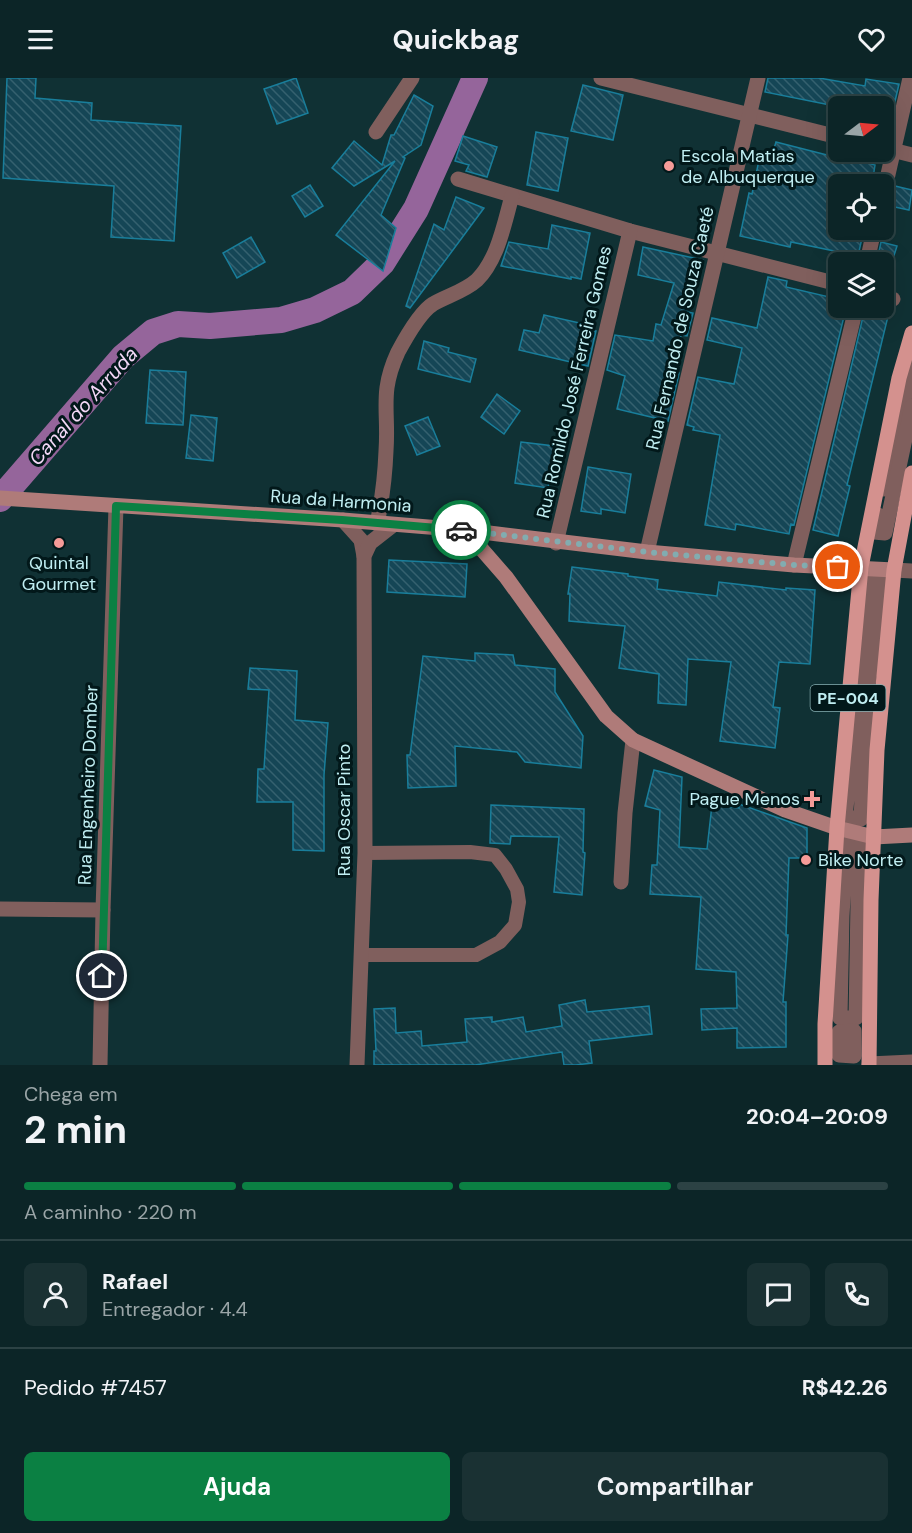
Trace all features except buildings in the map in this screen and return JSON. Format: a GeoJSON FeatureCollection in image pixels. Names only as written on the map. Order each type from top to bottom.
{"type":"FeatureCollection","features":[{"type":"Feature","properties":{"kind":"main road","name":"PE-004"},"geometry":{"type":"LineString","coordinates":[[825,1065],[825,1024],[837,828],[861,567],[899,378],[912,333]]}},
{"type":"Feature","properties":{"kind":"main road","name":"PE-004"},"geometry":{"type":"LineString","coordinates":[[868,1065],[871,900],[889,575],[912,473]]}},
{"type":"Feature","properties":{"kind":"main road","name":"Rua da Harmonia"},"geometry":{"type":"LineString","coordinates":[[0,498],[465,530],[556,543],[647,552],[794,565],[861,567],[889,575]]}},
{"type":"Feature","properties":{"kind":"main road"},"geometry":{"type":"LineString","coordinates":[[465,530],[506,577],[606,716],[633,740],[785,810],[837,828],[874,837],[912,835]]}},
{"type":"Feature","properties":{"kind":"street"},"geometry":{"type":"LineString","coordinates":[[376,132],[412,78]]}},
{"type":"Feature","properties":{"kind":"street","name":"Rua Fernando de Souza Caeté"},"geometry":{"type":"LineString","coordinates":[[647,552],[759,78]]}},
{"type":"Feature","properties":{"kind":"street"},"geometry":{"type":"LineString","coordinates":[[894,130],[910,78]]}},
{"type":"Feature","properties":{"kind":"street"},"geometry":{"type":"LineString","coordinates":[[607,79],[828,134]]}},
{"type":"Feature","properties":{"kind":"street"},"geometry":{"type":"LineString","coordinates":[[894,150],[912,155]]}},
{"type":"Feature","properties":{"kind":"street","name":"Rua Romildo José Ferreira Gomes"},"geometry":{"type":"LineString","coordinates":[[458,179],[630,231],[828,281]]}},
{"type":"Feature","properties":{"kind":"street"},"geometry":{"type":"LineString","coordinates":[[377,524],[383,494],[387,449],[386,387],[392,367],[423,312],[469,286],[481,275],[499,242],[512,196]]}},
{"type":"Feature","properties":{"kind":"street","name":"Rua Romildo José Ferreira Gomes"},"geometry":{"type":"LineString","coordinates":[[556,543],[630,231]]}},
{"type":"Feature","properties":{"kind":"street"},"geometry":{"type":"LineString","coordinates":[[794,565],[854,318]]}},
{"type":"Feature","properties":{"kind":"street"},"geometry":{"type":"LineString","coordinates":[[912,364],[874,532],[885,533],[912,405]]}},
{"type":"Feature","properties":{"kind":"street","name":"Rua Engenheiro Domber"},"geometry":{"type":"LineString","coordinates":[[100,1065],[116,506]]}},
{"type":"Feature","properties":{"kind":"street","name":"Rua Oscar Pinto"},"geometry":{"type":"LineString","coordinates":[[342,520],[361,540],[364,556],[365,853],[357,1065]]}},
{"type":"Feature","properties":{"kind":"street"},"geometry":{"type":"LineString","coordinates":[[364,556],[370,543],[393,525]]}},
{"type":"Feature","properties":{"kind":"street"},"geometry":{"type":"LineString","coordinates":[[889,575],[867,691],[861,819],[845,817],[872,578],[889,575],[912,571]]}},
{"type":"Feature","properties":{"kind":"street"},"geometry":{"type":"LineString","coordinates":[[621,882],[625,813],[633,740]]}},
{"type":"Feature","properties":{"kind":"street"},"geometry":{"type":"LineString","coordinates":[[846,842],[859,844],[856,1018],[840,1018],[846,842]]}},
{"type":"Feature","properties":{"kind":"street"},"geometry":{"type":"LineString","coordinates":[[0,909],[103,910]]}},
{"type":"Feature","properties":{"kind":"street"},"geometry":{"type":"LineString","coordinates":[[857,1060],[868,1065],[912,1062]]}},
{"type":"Feature","properties":{"kind":"lane"},"geometry":{"type":"LineString","coordinates":[[361,955],[476,955],[500,942],[516,925],[519,902],[517,889],[495,855],[470,852],[365,853]]}},
{"type":"Feature","properties":{"kind":"waterway","name":"Canal do Arruda"},"geometry":{"type":"LineString","coordinates":[[0,499],[123,357],[153,332],[178,324],[210,326],[281,320],[315,310],[352,292],[382,263],[416,209],[475,78]]}},
{"type":"Feature","properties":{"kind":"way so far"},"geometry":{"type":"LineString","coordinates":[[461,530],[647,552],[838,567]]}},
{"type":"Feature","properties":{"kind":"place","name":"Escola Matias de Albuquerque"},"geometry":{"type":"Point","coordinates":[669,166]}},
{"type":"Feature","properties":{"kind":"place","name":"Quintal Gourmet"},"geometry":{"type":"Point","coordinates":[59,543]}},
{"type":"Feature","properties":{"kind":"place","name":"Pague Menos"},"geometry":{"type":"Point","coordinates":[812,799]}},
{"type":"Feature","properties":{"kind":"place","name":"Bike Norte"},"geometry":{"type":"Point","coordinates":[806,860]}},
{"type":"Feature","properties":{"kind":"route"},"geometry":{"type":"LineString","coordinates":[[102,976],[116,506],[461,530]]}}]}
